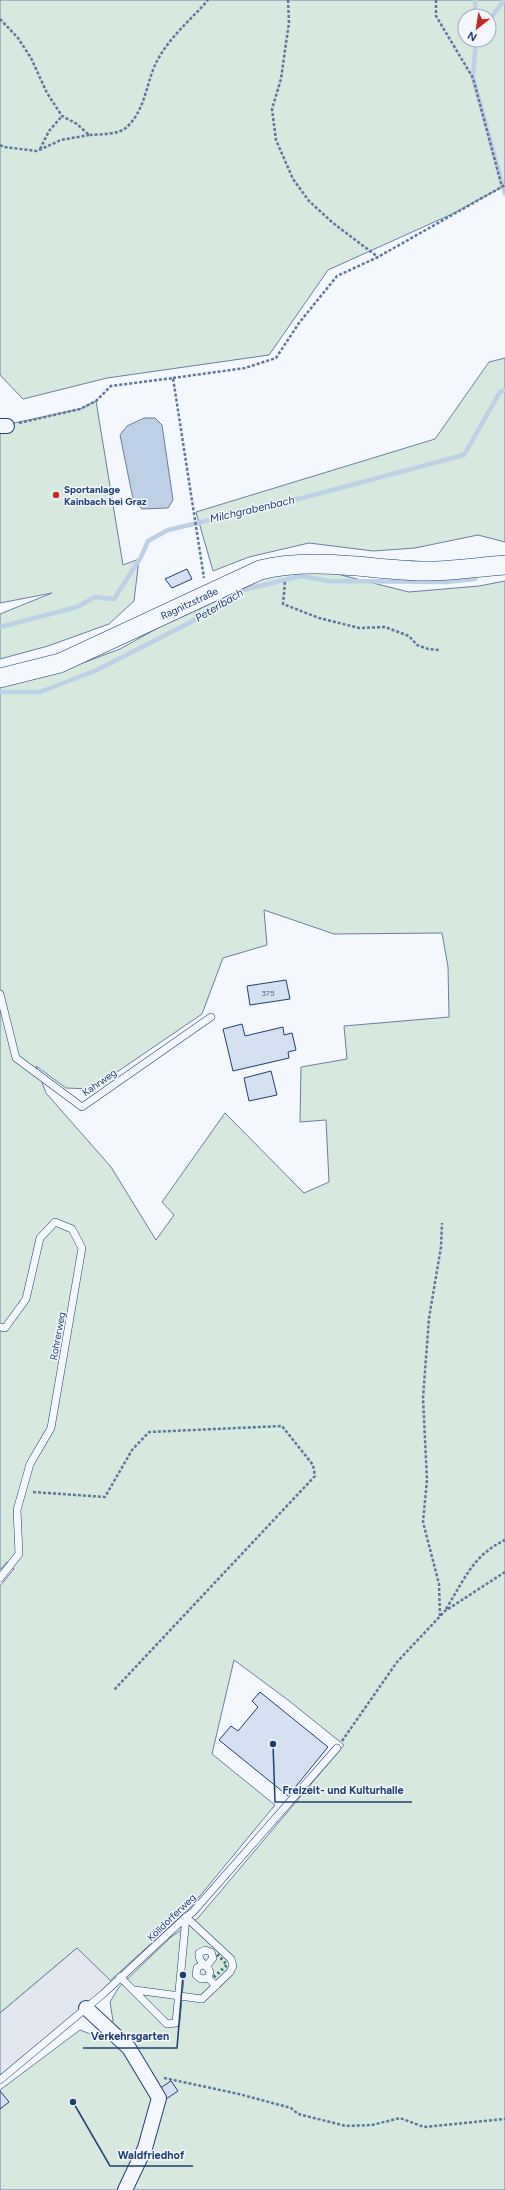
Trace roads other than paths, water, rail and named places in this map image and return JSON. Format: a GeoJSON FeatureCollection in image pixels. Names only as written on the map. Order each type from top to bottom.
{"type":"FeatureCollection","features":[{"type":"Feature","properties":{"kind":"main road","name":"Ragnitzstraße"},"geometry":{"type":"LineString","coordinates":[[0,678],[60,663],[260,570],[282,564],[314,563],[422,571],[505,565]]}},
{"type":"Feature","properties":{"kind":"street"},"geometry":{"type":"LineString","coordinates":[[86,2008],[129,2048],[159,2098],[145,2148],[125,2190]]}},
{"type":"Feature","properties":{"kind":"lane","name":"Kahrweg"},"geometry":{"type":"LineString","coordinates":[[0,994],[16,1058],[82,1107],[211,1017]]}},
{"type":"Feature","properties":{"kind":"lane","name":"Rohrerweg"},"geometry":{"type":"LineString","coordinates":[[0,1327],[5,1328],[26,1299],[40,1238],[55,1222],[72,1229],[82,1248],[51,1428],[30,1464],[17,1510],[19,1554],[0,1578]]}},
{"type":"Feature","properties":{"kind":"lane","name":"Kölldorferweg"},"geometry":{"type":"LineString","coordinates":[[0,2080],[86,2008],[193,1912],[337,1748]]}},
{"type":"Feature","properties":{"kind":"lane"},"geometry":{"type":"LineString","coordinates":[[135,1990],[202,1999],[230,1972],[233,1966],[231,1959],[186,1917]]}},
{"type":"Feature","properties":{"kind":"lane"},"geometry":{"type":"LineString","coordinates":[[120,1977],[135,1990],[167,2024],[176,2022],[186,1917]]}},
{"type":"Feature","properties":{"kind":"lane"},"geometry":{"type":"LineString","coordinates":[[204,1965],[210,1972],[208,1978],[201,1979],[196,1975],[197,1968],[204,1965]]}},
{"type":"Feature","properties":{"kind":"lane"},"geometry":{"type":"LineString","coordinates":[[208,1978],[216,1986]]}},
{"type":"Feature","properties":{"kind":"water"},"geometry":{"type":"Polygon","coordinates":[[[144,418],[155,418],[162,425],[173,500],[168,508],[142,509],[133,499],[120,435],[127,426],[144,418]]]}},
{"type":"Feature","properties":{"kind":"waterway"},"geometry":{"type":"LineString","coordinates":[[475,0],[476,8]]}},
{"type":"Feature","properties":{"kind":"waterway"},"geometry":{"type":"LineString","coordinates":[[497,10],[504,0]]}},
{"type":"Feature","properties":{"kind":"waterway"},"geometry":{"type":"LineString","coordinates":[[475,48],[473,78],[505,194]]}},
{"type":"Feature","properties":{"kind":"waterway","name":"Milchgrabenbach"},"geometry":{"type":"LineString","coordinates":[[0,627],[77,607],[95,597],[114,599],[141,557],[148,541],[168,530],[306,497],[464,455],[500,392],[505,390]]}},
{"type":"Feature","properties":{"kind":"waterway","name":"Peterlbach"},"geometry":{"type":"LineString","coordinates":[[0,692],[40,692],[97,670],[189,623],[243,590],[301,576],[328,581],[446,582],[475,579]]}},
{"type":"Feature","properties":{"kind":"place","name":"Sportanlage Kainbach bei Graz"},"geometry":{"type":"Point","coordinates":[56,495]}},
{"type":"Feature","properties":{"kind":"place","name":"Freizeit- und Kulturhalle"},"geometry":{"type":"Point","coordinates":[273,1744]}},
{"type":"Feature","properties":{"kind":"place","name":"Verkehrsgarten"},"geometry":{"type":"Point","coordinates":[183,1975]}},
{"type":"Feature","properties":{"kind":"place","name":"Waldfriedhof"},"geometry":{"type":"Point","coordinates":[73,2102]}}]}
